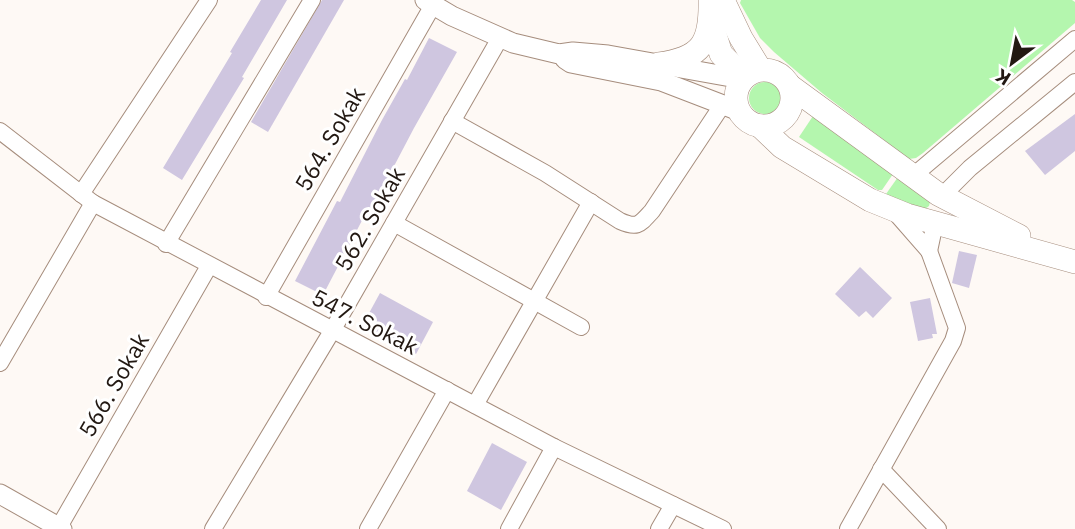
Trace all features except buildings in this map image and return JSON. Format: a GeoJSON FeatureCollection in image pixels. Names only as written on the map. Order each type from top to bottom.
{"type":"FeatureCollection","features":[{"type":"Feature","properties":{"kind":"main road"},"geometry":{"type":"LineString","coordinates":[[723,0],[741,38],[749,75],[736,94],[723,105],[751,124],[775,124],[787,115],[792,101],[790,86]]}},
{"type":"Feature","properties":{"kind":"main road"},"geometry":{"type":"LineString","coordinates":[[710,10],[721,54],[749,75],[778,73],[790,86],[942,195],[1047,252]]}},
{"type":"Feature","properties":{"kind":"main road"},"geometry":{"type":"LineString","coordinates":[[659,64],[684,61],[694,52],[708,36],[710,10]]}},
{"type":"Feature","properties":{"kind":"main road"},"geometry":{"type":"LineString","coordinates":[[760,126],[782,147],[870,200],[935,223],[1047,252],[1075,262]]}},
{"type":"Feature","properties":{"kind":"main road"},"geometry":{"type":"LineString","coordinates":[[935,223],[942,195]]}},
{"type":"Feature","properties":{"kind":"street"},"geometry":{"type":"LineString","coordinates":[[0,363],[87,199],[209,0]]}},
{"type":"Feature","properties":{"kind":"street"},"geometry":{"type":"LineString","coordinates":[[166,244],[312,0]]}},
{"type":"Feature","properties":{"kind":"street"},"geometry":{"type":"LineString","coordinates":[[429,2],[455,8],[500,38],[559,54],[571,63],[661,81],[723,105],[652,211],[640,223],[631,226],[545,173],[452,121]]}},
{"type":"Feature","properties":{"kind":"street","name":"564. Sokak"},"geometry":{"type":"LineString","coordinates":[[266,297],[429,2]]}},
{"type":"Feature","properties":{"kind":"street","name":"562. Sokak"},"geometry":{"type":"LineString","coordinates":[[213,529],[332,331],[500,38]]}},
{"type":"Feature","properties":{"kind":"street"},"geometry":{"type":"LineString","coordinates":[[914,176],[1075,38]]}},
{"type":"Feature","properties":{"kind":"street"},"geometry":{"type":"LineString","coordinates":[[559,54],[573,52],[608,55],[749,75]]}},
{"type":"Feature","properties":{"kind":"street"},"geometry":{"type":"LineString","coordinates":[[942,195],[1075,82]]}},
{"type":"Feature","properties":{"kind":"street","name":"547. Sokak"},"geometry":{"type":"LineString","coordinates":[[0,131],[87,199],[166,244],[555,447],[723,529]]}},
{"type":"Feature","properties":{"kind":"street"},"geometry":{"type":"LineString","coordinates":[[475,405],[591,202]]}},
{"type":"Feature","properties":{"kind":"street"},"geometry":{"type":"LineString","coordinates":[[848,529],[953,341],[957,328],[929,251],[893,209]]}},
{"type":"Feature","properties":{"kind":"street"},"geometry":{"type":"LineString","coordinates":[[394,223],[581,327]]}},
{"type":"Feature","properties":{"kind":"street"},"geometry":{"type":"LineString","coordinates":[[929,251],[935,223]]}},
{"type":"Feature","properties":{"kind":"street","name":"566. Sokak"},"geometry":{"type":"LineString","coordinates":[[60,528],[209,266]]}},
{"type":"Feature","properties":{"kind":"street"},"geometry":{"type":"LineString","coordinates":[[368,529],[447,390]]}},
{"type":"Feature","properties":{"kind":"street"},"geometry":{"type":"LineString","coordinates":[[509,529],[555,447]]}},
{"type":"Feature","properties":{"kind":"street"},"geometry":{"type":"LineString","coordinates":[[881,469],[938,529]]}},
{"type":"Feature","properties":{"kind":"street"},"geometry":{"type":"LineString","coordinates":[[0,494],[60,528]]}},
{"type":"Feature","properties":{"kind":"street"},"geometry":{"type":"LineString","coordinates":[[660,529],[673,505]]}},
{"type":"Feature","properties":{"kind":"green space"},"geometry":{"type":"Polygon","coordinates":[[[741,0],[1072,0],[1075,2],[1075,23],[923,153],[909,159],[822,93],[774,52],[760,38],[740,3],[741,0]]]}},
{"type":"Feature","properties":{"kind":"green space"},"geometry":{"type":"Polygon","coordinates":[[[765,82],[776,87],[781,98],[776,109],[765,114],[754,109],[749,98],[754,87],[765,82]]]}},
{"type":"Feature","properties":{"kind":"green space"},"geometry":{"type":"Polygon","coordinates":[[[815,113],[893,174],[882,190],[878,190],[799,137],[815,113]]]}},
{"type":"Feature","properties":{"kind":"green space"},"geometry":{"type":"Polygon","coordinates":[[[898,177],[930,202],[929,206],[925,209],[886,194],[898,177]]]}}]}
